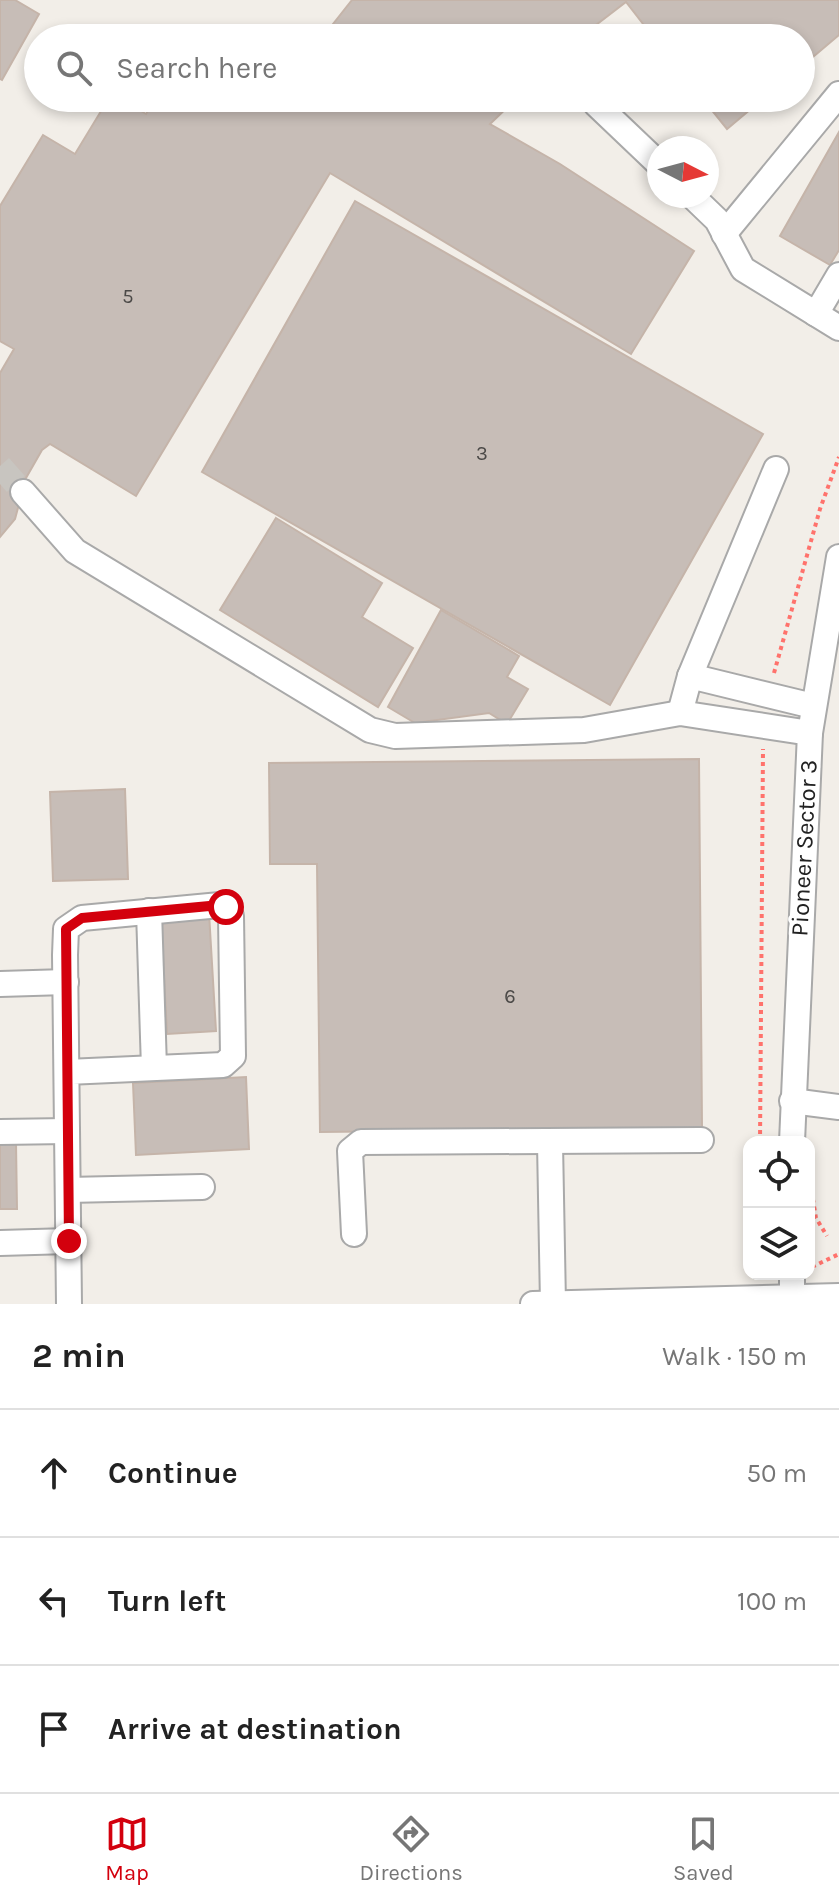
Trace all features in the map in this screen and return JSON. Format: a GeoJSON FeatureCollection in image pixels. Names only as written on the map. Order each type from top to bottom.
{"type":"FeatureCollection","features":[{"type":"Feature","properties":{"kind":"street"},"geometry":{"type":"LineString","coordinates":[[724,234],[839,94]]}},
{"type":"Feature","properties":{"kind":"street"},"geometry":{"type":"LineString","coordinates":[[604,112],[647,153]]}},
{"type":"Feature","properties":{"kind":"street"},"geometry":{"type":"LineString","coordinates":[[704,208],[717,220],[743,269],[839,328]]}},
{"type":"Feature","properties":{"kind":"street"},"geometry":{"type":"LineString","coordinates":[[816,314],[839,275]]}},
{"type":"Feature","properties":{"kind":"street"},"geometry":{"type":"LineString","coordinates":[[680,713],[690,676],[776,469]]}},
{"type":"Feature","properties":{"kind":"street"},"geometry":{"type":"LineString","coordinates":[[23,492],[75,551],[370,730],[395,736],[584,730],[680,713],[810,733]]}},
{"type":"Feature","properties":{"kind":"street","name":"Pioneer Sector 3"},"geometry":{"type":"LineString","coordinates":[[792,1136],[810,733],[839,557]]}},
{"type":"Feature","properties":{"kind":"street"},"geometry":{"type":"LineString","coordinates":[[690,676],[813,706]]}},
{"type":"Feature","properties":{"kind":"street"},"geometry":{"type":"LineString","coordinates":[[67,1072],[223,1065],[233,1056],[231,916],[226,907],[220,905],[82,918],[66,929],[67,1131],[69,1304]]}},
{"type":"Feature","properties":{"kind":"street"},"geometry":{"type":"LineString","coordinates":[[149,911],[154,1068]]}},
{"type":"Feature","properties":{"kind":"street"},"geometry":{"type":"LineString","coordinates":[[0,984],[66,982]]}},
{"type":"Feature","properties":{"kind":"street"},"geometry":{"type":"LineString","coordinates":[[792,1101],[839,1107]]}},
{"type":"Feature","properties":{"kind":"street"},"geometry":{"type":"LineString","coordinates":[[0,1132],[67,1131]]}},
{"type":"Feature","properties":{"kind":"street"},"geometry":{"type":"LineString","coordinates":[[354,1234],[350,1151],[361,1142],[701,1140]]}},
{"type":"Feature","properties":{"kind":"street"},"geometry":{"type":"LineString","coordinates":[[550,1143],[553,1304]]}},
{"type":"Feature","properties":{"kind":"street"},"geometry":{"type":"LineString","coordinates":[[68,1190],[202,1187]]}},
{"type":"Feature","properties":{"kind":"street"},"geometry":{"type":"LineString","coordinates":[[0,1243],[69,1241]]}},
{"type":"Feature","properties":{"kind":"street"},"geometry":{"type":"LineString","coordinates":[[533,1304],[792,1286],[838,1299]]}},
{"type":"Feature","properties":{"kind":"path"},"geometry":{"type":"LineString","coordinates":[[769,695],[783,634],[839,457]]}},
{"type":"Feature","properties":{"kind":"path"},"geometry":{"type":"LineString","coordinates":[[760,1136],[764,726]]}},
{"type":"Feature","properties":{"kind":"path"},"geometry":{"type":"LineString","coordinates":[[814,1208],[816,1218],[827,1236]]}},
{"type":"Feature","properties":{"kind":"path"},"geometry":{"type":"LineString","coordinates":[[815,1265],[839,1254]]}},
{"type":"Feature","properties":{"kind":"building"},"geometry":{"type":"Polygon","coordinates":[[[0,0],[15,0],[39,14],[33,24],[24,24],[24,41],[0,79],[0,0]]]}},
{"type":"Feature","properties":{"kind":"building"},"geometry":{"type":"Polygon","coordinates":[[[352,0],[839,0],[839,35],[815,55],[815,24],[643,24],[626,2],[597,24],[333,24],[352,0]]]}},
{"type":"Feature","properties":{"kind":"building"},"geometry":{"type":"Polygon","coordinates":[[[100,112],[502,112],[490,124],[560,164],[694,251],[631,354],[330,173],[136,496],[50,444],[42,450],[26,478],[15,519],[0,537],[0,373],[14,349],[0,341],[0,206],[43,135],[75,154],[100,112]]]}},
{"type":"Feature","properties":{"kind":"building"},"geometry":{"type":"Polygon","coordinates":[[[713,112],[747,112],[727,129],[713,112]]]}},
{"type":"Feature","properties":{"kind":"building"},"geometry":{"type":"Polygon","coordinates":[[[839,132],[839,250],[830,265],[780,236],[839,132]]]}},
{"type":"Feature","properties":{"kind":"building"},"geometry":{"type":"Polygon","coordinates":[[[355,201],[763,434],[610,705],[202,472],[355,201]]]}},
{"type":"Feature","properties":{"kind":"building"},"geometry":{"type":"Polygon","coordinates":[[[276,518],[382,583],[362,617],[413,648],[378,707],[220,610],[276,518]]]}},
{"type":"Feature","properties":{"kind":"building"},"geometry":{"type":"Polygon","coordinates":[[[441,610],[519,656],[507,677],[528,689],[507,724],[489,713],[415,723],[388,707],[441,610]]]}},
{"type":"Feature","properties":{"kind":"building"},"geometry":{"type":"Polygon","coordinates":[[[699,759],[702,1128],[320,1132],[317,864],[270,864],[269,763],[699,759]]]}},
{"type":"Feature","properties":{"kind":"building"},"geometry":{"type":"Polygon","coordinates":[[[125,789],[128,879],[53,881],[50,792],[125,789]]]}},
{"type":"Feature","properties":{"kind":"building"},"geometry":{"type":"Polygon","coordinates":[[[209,913],[216,1031],[167,1034],[161,916],[209,913]]]}},
{"type":"Feature","properties":{"kind":"building"},"geometry":{"type":"Polygon","coordinates":[[[246,1077],[249,1149],[136,1155],[133,1083],[246,1077]]]}},
{"type":"Feature","properties":{"kind":"building"},"geometry":{"type":"Polygon","coordinates":[[[0,1143],[16,1143],[17,1209],[0,1209],[0,1143]]]}},
{"type":"Feature","properties":{"kind":"tunnel"},"geometry":{"type":"LineString","coordinates":[[0,466],[23,492]]}},
{"type":"Feature","properties":{"kind":"route"},"geometry":{"type":"LineString","coordinates":[[69,1241],[66,929],[82,918],[220,905],[226,907]]}}]}
